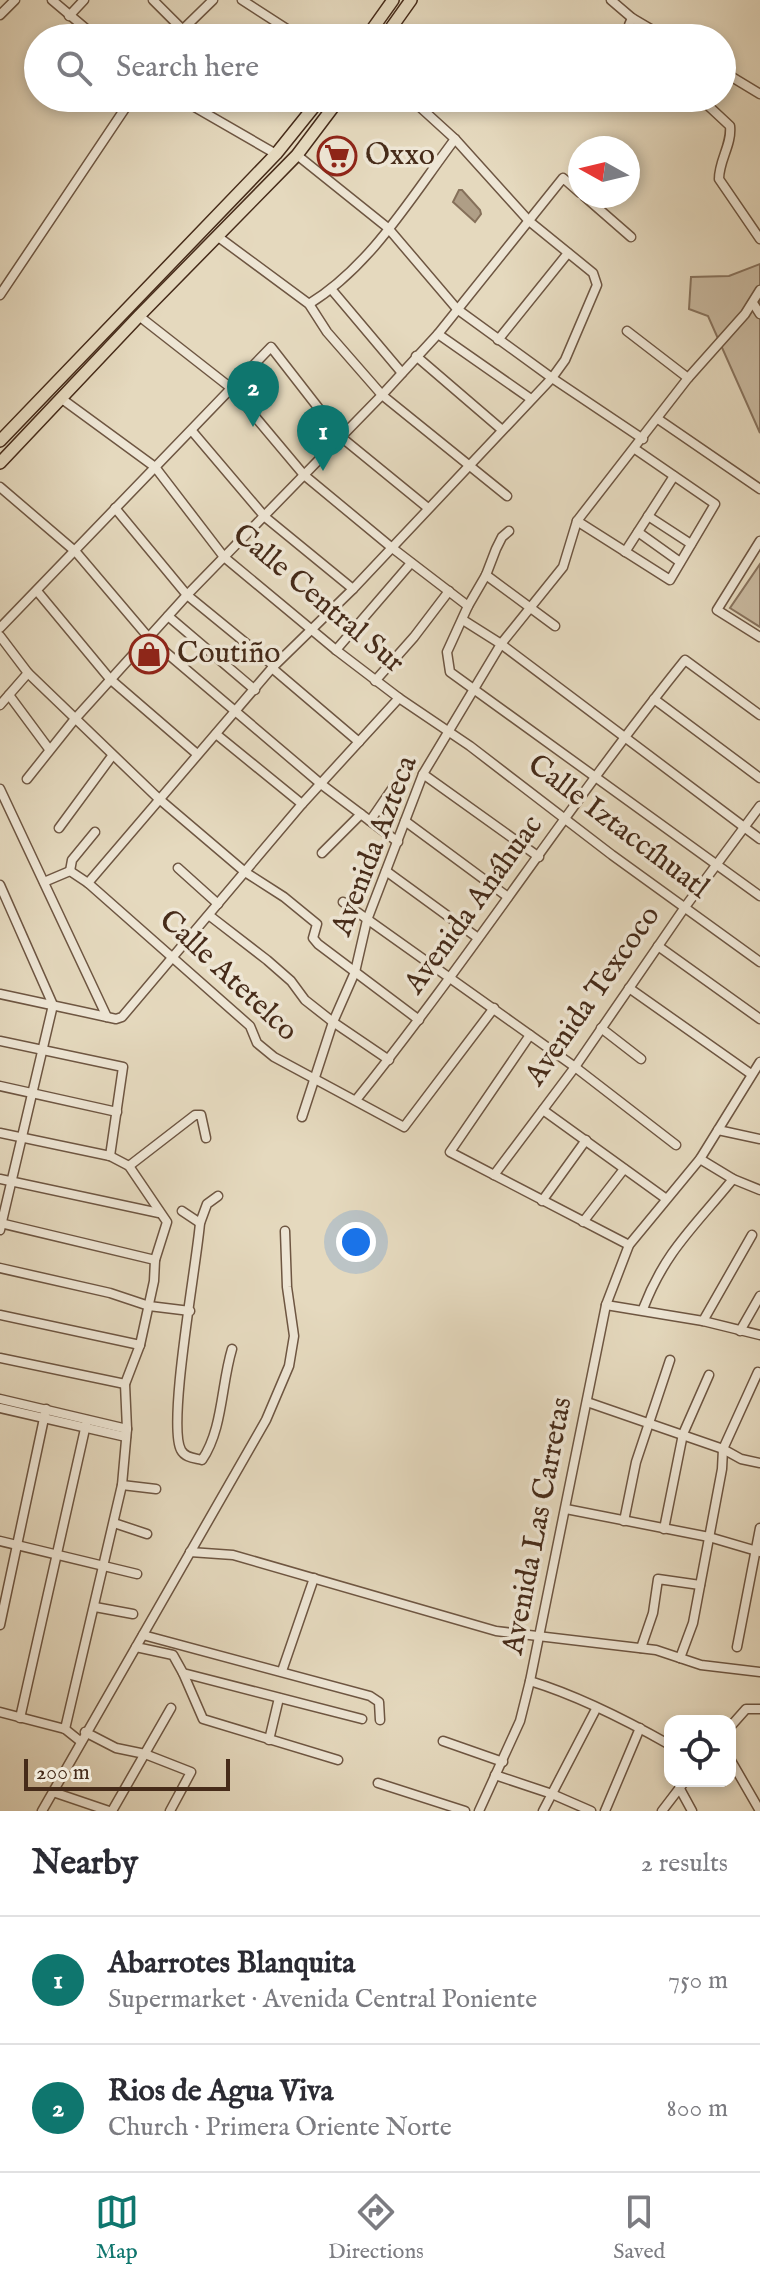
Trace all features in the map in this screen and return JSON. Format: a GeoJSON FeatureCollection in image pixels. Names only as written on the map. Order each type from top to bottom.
{"type":"FeatureCollection","features":[{"type":"Feature","properties":{"kind":"main road"},"geometry":{"type":"LineString","coordinates":[[376,24],[393,0]]}},
{"type":"Feature","properties":{"kind":"main road"},"geometry":{"type":"LineString","coordinates":[[394,24],[411,0]]}},
{"type":"Feature","properties":{"kind":"main road"},"geometry":{"type":"LineString","coordinates":[[0,441],[276,154],[310,112]]}},
{"type":"Feature","properties":{"kind":"main road"},"geometry":{"type":"LineString","coordinates":[[0,463],[297,155],[329,112]]}},
{"type":"Feature","properties":{"kind":"street"},"geometry":{"type":"LineString","coordinates":[[0,15],[15,0]]}},
{"type":"Feature","properties":{"kind":"street"},"geometry":{"type":"LineString","coordinates":[[52,0],[79,24]]}},
{"type":"Feature","properties":{"kind":"street"},"geometry":{"type":"LineString","coordinates":[[69,16],[84,0]]}},
{"type":"Feature","properties":{"kind":"street"},"geometry":{"type":"LineString","coordinates":[[153,0],[177,24]]}},
{"type":"Feature","properties":{"kind":"street"},"geometry":{"type":"LineString","coordinates":[[187,24],[213,0]]}},
{"type":"Feature","properties":{"kind":"street"},"geometry":{"type":"LineString","coordinates":[[242,0],[279,24]]}},
{"type":"Feature","properties":{"kind":"street"},"geometry":{"type":"LineString","coordinates":[[611,0],[642,24]]}},
{"type":"Feature","properties":{"kind":"street"},"geometry":{"type":"LineString","coordinates":[[629,24],[632,18]]}},
{"type":"Feature","properties":{"kind":"street"},"geometry":{"type":"LineString","coordinates":[[736,79],[760,94]]}},
{"type":"Feature","properties":{"kind":"street"},"geometry":{"type":"LineString","coordinates":[[0,295],[123,112]]}},
{"type":"Feature","properties":{"kind":"street"},"geometry":{"type":"LineString","coordinates":[[203,112],[276,154]]}},
{"type":"Feature","properties":{"kind":"street"},"geometry":{"type":"LineString","coordinates":[[88,883],[273,667],[353,589],[552,378],[575,339],[597,285],[593,273],[529,221],[455,139],[425,112]]}},
{"type":"Feature","properties":{"kind":"street"},"geometry":{"type":"LineString","coordinates":[[715,112],[730,126],[731,135],[719,169],[719,179],[760,239]]}},
{"type":"Feature","properties":{"kind":"street"},"geometry":{"type":"LineString","coordinates":[[309,304],[332,290],[388,228],[455,139]]}},
{"type":"Feature","properties":{"kind":"street"},"geometry":{"type":"LineString","coordinates":[[297,155],[388,228],[457,309],[643,439]]}},
{"type":"Feature","properties":{"kind":"street"},"geometry":{"type":"LineString","coordinates":[[27,779],[74,720],[187,595],[438,334],[563,178],[568,182]]}},
{"type":"Feature","properties":{"kind":"street"},"geometry":{"type":"LineString","coordinates":[[598,208],[631,237]]}},
{"type":"Feature","properties":{"kind":"street"},"geometry":{"type":"LineString","coordinates":[[217,236],[309,304],[327,332],[382,395],[507,496]]}},
{"type":"Feature","properties":{"kind":"street"},"geometry":{"type":"LineString","coordinates":[[498,340],[568,253]]}},
{"type":"Feature","properties":{"kind":"street"},"geometry":{"type":"LineString","coordinates":[[332,290],[402,373]]}},
{"type":"Feature","properties":{"kind":"street"},"geometry":{"type":"LineString","coordinates":[[635,449],[715,504],[670,580],[577,521],[688,378],[753,303],[760,290]]}},
{"type":"Feature","properties":{"kind":"street"},"geometry":{"type":"LineString","coordinates":[[753,303],[760,314]]}},
{"type":"Feature","properties":{"kind":"street"},"geometry":{"type":"LineString","coordinates":[[139,316],[231,388],[304,475],[468,606]]}},
{"type":"Feature","properties":{"kind":"street"},"geometry":{"type":"LineString","coordinates":[[627,331],[688,378]]}},
{"type":"Feature","properties":{"kind":"street"},"geometry":{"type":"LineString","coordinates":[[438,334],[531,399]]}},
{"type":"Feature","properties":{"kind":"street"},"geometry":{"type":"LineString","coordinates":[[0,628],[271,347],[341,437],[428,508]]}},
{"type":"Feature","properties":{"kind":"street"},"geometry":{"type":"LineString","coordinates":[[416,356],[501,429]]}},
{"type":"Feature","properties":{"kind":"street","name":"Calle Central Sur"},"geometry":{"type":"LineString","coordinates":[[62,399],[155,467],[224,557],[375,681],[448,731]]}},
{"type":"Feature","properties":{"kind":"street"},"geometry":{"type":"LineString","coordinates":[[658,419],[760,489]]}},
{"type":"Feature","properties":{"kind":"street"},"geometry":{"type":"LineString","coordinates":[[192,431],[265,517],[353,589]]}},
{"type":"Feature","properties":{"kind":"street"},"geometry":{"type":"LineString","coordinates":[[625,552],[674,476]]}},
{"type":"Feature","properties":{"kind":"street"},"geometry":{"type":"LineString","coordinates":[[0,487],[76,552],[149,638],[321,784],[398,842]]}},
{"type":"Feature","properties":{"kind":"street"},"geometry":{"type":"LineString","coordinates":[[115,508],[187,595],[359,742]]}},
{"type":"Feature","properties":{"kind":"street"},"geometry":{"type":"LineString","coordinates":[[648,516],[691,544]]}},
{"type":"Feature","properties":{"kind":"street","name":"Avenida Azteca"},"geometry":{"type":"LineString","coordinates":[[302,1117],[333,1022],[355,972],[367,920],[423,774],[501,644],[563,567],[577,521]]}},
{"type":"Feature","properties":{"kind":"street"},"geometry":{"type":"LineString","coordinates":[[509,531],[502,537],[447,652],[450,672],[760,896]]}},
{"type":"Feature","properties":{"kind":"street"},"geometry":{"type":"LineString","coordinates":[[638,532],[680,562]]}},
{"type":"Feature","properties":{"kind":"street"},"geometry":{"type":"LineString","coordinates":[[760,541],[717,610],[760,637]]}},
{"type":"Feature","properties":{"kind":"street"},"geometry":{"type":"LineString","coordinates":[[336,650],[411,563]]}},
{"type":"Feature","properties":{"kind":"street"},"geometry":{"type":"LineString","coordinates":[[486,575],[555,626]]}},
{"type":"Feature","properties":{"kind":"street"},"geometry":{"type":"LineString","coordinates":[[37,591],[110,679],[197,754]]}},
{"type":"Feature","properties":{"kind":"street"},"geometry":{"type":"LineString","coordinates":[[375,681],[449,591]]}},
{"type":"Feature","properties":{"kind":"street"},"geometry":{"type":"LineString","coordinates":[[168,616],[255,690]]}},
{"type":"Feature","properties":{"kind":"street"},"geometry":{"type":"LineString","coordinates":[[463,620],[501,644],[760,839]]}},
{"type":"Feature","properties":{"kind":"street"},"geometry":{"type":"LineString","coordinates":[[0,636],[28,673],[112,756],[245,872],[284,897],[317,924],[313,938],[318,944],[419,1020]]}},
{"type":"Feature","properties":{"kind":"street","name":"Avenida Anáhuac"},"geometry":{"type":"LineString","coordinates":[[356,1100],[419,1020],[685,660],[760,715]]}},
{"type":"Feature","properties":{"kind":"street"},"geometry":{"type":"LineString","coordinates":[[0,705],[28,673]]}},
{"type":"Feature","properties":{"kind":"street"},"geometry":{"type":"LineString","coordinates":[[9,695],[49,749]]}},
{"type":"Feature","properties":{"kind":"street"},"geometry":{"type":"LineString","coordinates":[[0,994],[116,1019],[122,1017],[302,804],[399,698]]}},
{"type":"Feature","properties":{"kind":"street"},"geometry":{"type":"LineString","coordinates":[[654,699],[760,778]]}},
{"type":"Feature","properties":{"kind":"street","name":"Calle Iztaccíhuatl"},"geometry":{"type":"LineString","coordinates":[[448,731],[760,962]]}},
{"type":"Feature","properties":{"kind":"street"},"geometry":{"type":"LineString","coordinates":[[216,734],[302,804]]}},
{"type":"Feature","properties":{"kind":"street"},"geometry":{"type":"LineString","coordinates":[[59,828],[112,756]]}},
{"type":"Feature","properties":{"kind":"street"},"geometry":{"type":"LineString","coordinates":[[423,774],[539,857]]}},
{"type":"Feature","properties":{"kind":"street"},"geometry":{"type":"LineString","coordinates":[[370,821],[394,786]]}},
{"type":"Feature","properties":{"kind":"street"},"geometry":{"type":"LineString","coordinates":[[1,797],[107,1017]]}},
{"type":"Feature","properties":{"kind":"street","name":"Avenida Texcoco"},"geometry":{"type":"LineString","coordinates":[[494,1175],[575,1067],[685,907],[760,806]]}},
{"type":"Feature","properties":{"kind":"street"},"geometry":{"type":"LineString","coordinates":[[322,853],[361,814]]}},
{"type":"Feature","properties":{"kind":"street"},"geometry":{"type":"LineString","coordinates":[[405,821],[508,897]]}},
{"type":"Feature","properties":{"kind":"street"},"geometry":{"type":"LineString","coordinates":[[44,882],[70,871],[72,860],[95,832]]}},
{"type":"Feature","properties":{"kind":"street"},"geometry":{"type":"LineString","coordinates":[[178,868],[218,904]]}},
{"type":"Feature","properties":{"kind":"street","name":"Calle Atetelco"},"geometry":{"type":"LineString","coordinates":[[70,871],[88,883],[250,1026],[257,1043],[274,1057],[404,1127],[494,1008]]}},
{"type":"Feature","properties":{"kind":"street"},"geometry":{"type":"LineString","coordinates":[[386,871],[478,938]]}},
{"type":"Feature","properties":{"kind":"street"},"geometry":{"type":"LineString","coordinates":[[0,885],[53,1005],[1,1225],[155,1260]]}},
{"type":"Feature","properties":{"kind":"street"},"geometry":{"type":"LineString","coordinates":[[343,902],[575,1067],[676,1145]]}},
{"type":"Feature","properties":{"kind":"street"},"geometry":{"type":"LineString","coordinates":[[210,916],[291,981],[305,1000],[389,1060]]}},
{"type":"Feature","properties":{"kind":"street"},"geometry":{"type":"LineString","coordinates":[[658,946],[760,1019]]}},
{"type":"Feature","properties":{"kind":"street"},"geometry":{"type":"LineString","coordinates":[[629,988],[751,1074]]}},
{"type":"Feature","properties":{"kind":"street"},"geometry":{"type":"LineString","coordinates":[[601,1028],[641,1059]]}},
{"type":"Feature","properties":{"kind":"street"},"geometry":{"type":"LineString","coordinates":[[530,1035],[450,1152],[629,1245]]}},
{"type":"Feature","properties":{"kind":"street"},"geometry":{"type":"LineString","coordinates":[[0,1041],[123,1067],[110,1156]]}},
{"type":"Feature","properties":{"kind":"street","name":"Avenida Las Carretas"},"geometry":{"type":"LineString","coordinates":[[479,1811],[520,1721],[541,1635],[606,1305],[629,1245],[700,1159],[760,1062]]}},
{"type":"Feature","properties":{"kind":"street"},"geometry":{"type":"LineString","coordinates":[[0,1086],[117,1112]]}},
{"type":"Feature","properties":{"kind":"street"},"geometry":{"type":"LineString","coordinates":[[543,1110],[665,1198]]}},
{"type":"Feature","properties":{"kind":"street"},"geometry":{"type":"LineString","coordinates":[[129,1166],[195,1115],[201,1115],[203,1119],[206,1138]]}},
{"type":"Feature","properties":{"kind":"street"},"geometry":{"type":"LineString","coordinates":[[718,1130],[760,1139]]}},
{"type":"Feature","properties":{"kind":"street"},"geometry":{"type":"LineString","coordinates":[[0,1133],[110,1156],[129,1166],[167,1222],[155,1260],[140,1345],[125,1384],[127,1433],[122,1485],[65,1729]]}},
{"type":"Feature","properties":{"kind":"street"},"geometry":{"type":"LineString","coordinates":[[542,1201],[586,1140]]}},
{"type":"Feature","properties":{"kind":"street"},"geometry":{"type":"LineString","coordinates":[[700,1159],[733,1179],[760,1190]]}},
{"type":"Feature","properties":{"kind":"street"},"geometry":{"type":"LineString","coordinates":[[583,1222],[624,1169]]}},
{"type":"Feature","properties":{"kind":"street"},"geometry":{"type":"LineString","coordinates":[[0,1179],[159,1213]]}},
{"type":"Feature","properties":{"kind":"street"},"geometry":{"type":"LineString","coordinates":[[643,1309],[655,1278],[668,1257],[733,1179]]}},
{"type":"Feature","properties":{"kind":"street"},"geometry":{"type":"LineString","coordinates":[[218,1196],[207,1204],[200,1223],[181,1367],[177,1430],[180,1450],[186,1456],[202,1460],[208,1452],[232,1349]]}},
{"type":"Feature","properties":{"kind":"street"},"geometry":{"type":"LineString","coordinates":[[182,1211],[200,1223]]}},
{"type":"Feature","properties":{"kind":"street"},"geometry":{"type":"LineString","coordinates":[[42,1811],[266,1420],[289,1366],[294,1336],[287,1287],[285,1231]]}},
{"type":"Feature","properties":{"kind":"street"},"geometry":{"type":"LineString","coordinates":[[703,1321],[752,1235]]}},
{"type":"Feature","properties":{"kind":"street"},"geometry":{"type":"LineString","coordinates":[[0,1268],[110,1293],[149,1306],[190,1311]]}},
{"type":"Feature","properties":{"kind":"street"},"geometry":{"type":"LineString","coordinates":[[740,1331],[760,1296]]}},
{"type":"Feature","properties":{"kind":"street"},"geometry":{"type":"LineString","coordinates":[[606,1305],[643,1309],[760,1335]]}},
{"type":"Feature","properties":{"kind":"street"},"geometry":{"type":"LineString","coordinates":[[0,1315],[140,1345]]}},
{"type":"Feature","properties":{"kind":"street"},"geometry":{"type":"LineString","coordinates":[[0,1358],[125,1384]]}},
{"type":"Feature","properties":{"kind":"street"},"geometry":{"type":"LineString","coordinates":[[624,1521],[636,1462],[670,1360]]}},
{"type":"Feature","properties":{"kind":"street"},"geometry":{"type":"LineString","coordinates":[[680,1658],[693,1623],[722,1469],[723,1449],[758,1372]]}},
{"type":"Feature","properties":{"kind":"street"},"geometry":{"type":"LineString","coordinates":[[664,1529],[683,1434],[709,1375]]}},
{"type":"Feature","properties":{"kind":"street"},"geometry":{"type":"LineString","coordinates":[[587,1402],[683,1434],[741,1459],[760,1463]]}},
{"type":"Feature","properties":{"kind":"street"},"geometry":{"type":"LineString","coordinates":[[1,1405],[127,1433]]}},
{"type":"Feature","properties":{"kind":"street"},"geometry":{"type":"LineString","coordinates":[[0,1625],[45,1413]]}},
{"type":"Feature","properties":{"kind":"street"},"geometry":{"type":"LineString","coordinates":[[20,1718],[87,1424]]}},
{"type":"Feature","properties":{"kind":"street"},"geometry":{"type":"LineString","coordinates":[[122,1485],[156,1489]]}},
{"type":"Feature","properties":{"kind":"street"},"geometry":{"type":"LineString","coordinates":[[566,1509],[709,1537],[758,1552]]}},
{"type":"Feature","properties":{"kind":"street"},"geometry":{"type":"LineString","coordinates":[[114,1523],[147,1534]]}},
{"type":"Feature","properties":{"kind":"street"},"geometry":{"type":"LineString","coordinates":[[737,1647],[758,1552],[760,1528]]}},
{"type":"Feature","properties":{"kind":"street"},"geometry":{"type":"LineString","coordinates":[[0,1541],[137,1574]]}},
{"type":"Feature","properties":{"kind":"street"},"geometry":{"type":"LineString","coordinates":[[190,1552],[233,1555],[496,1631],[656,1650],[701,1665],[760,1672]]}},
{"type":"Feature","properties":{"kind":"street"},"geometry":{"type":"LineString","coordinates":[[282,1671],[314,1578]]}},
{"type":"Feature","properties":{"kind":"street"},"geometry":{"type":"LineString","coordinates":[[641,1648],[653,1613],[658,1579],[700,1585]]}},
{"type":"Feature","properties":{"kind":"street"},"geometry":{"type":"LineString","coordinates":[[95,1607],[133,1614]]}},
{"type":"Feature","properties":{"kind":"street"},"geometry":{"type":"LineString","coordinates":[[143,1635],[370,1696],[379,1702],[380,1720]]}},
{"type":"Feature","properties":{"kind":"street"},"geometry":{"type":"LineString","coordinates":[[136,1647],[173,1655],[203,1719],[338,1760]]}},
{"type":"Feature","properties":{"kind":"street"},"geometry":{"type":"LineString","coordinates":[[183,1673],[362,1719]]}},
{"type":"Feature","properties":{"kind":"street"},"geometry":{"type":"LineString","coordinates":[[530,1681],[563,1691],[664,1742]]}},
{"type":"Feature","properties":{"kind":"street"},"geometry":{"type":"LineString","coordinates":[[269,1740],[279,1698]]}},
{"type":"Feature","properties":{"kind":"street"},"geometry":{"type":"LineString","coordinates":[[53,1792],[110,1811],[171,1708]]}},
{"type":"Feature","properties":{"kind":"street"},"geometry":{"type":"LineString","coordinates":[[543,1811],[596,1709]]}},
{"type":"Feature","properties":{"kind":"street"},"geometry":{"type":"LineString","coordinates":[[736,1720],[746,1709],[760,1709]]}},
{"type":"Feature","properties":{"kind":"street"},"geometry":{"type":"LineString","coordinates":[[0,1712],[65,1729],[80,1741]]}},
{"type":"Feature","properties":{"kind":"street"},"geometry":{"type":"LineString","coordinates":[[605,1811],[640,1728]]}},
{"type":"Feature","properties":{"kind":"street"},"geometry":{"type":"LineString","coordinates":[[85,1732],[116,1748],[145,1754],[191,1772],[170,1811]]}},
{"type":"Feature","properties":{"kind":"street"},"geometry":{"type":"LineString","coordinates":[[443,1741],[503,1762]]}},
{"type":"Feature","properties":{"kind":"street"},"geometry":{"type":"LineString","coordinates":[[736,1769],[760,1811]]}},
{"type":"Feature","properties":{"kind":"street"},"geometry":{"type":"LineString","coordinates":[[495,1775],[591,1811]]}},
{"type":"Feature","properties":{"kind":"street"},"geometry":{"type":"LineString","coordinates":[[378,1783],[465,1811]]}},
{"type":"Feature","properties":{"kind":"street"},"geometry":{"type":"LineString","coordinates":[[662,1811],[680,1787]]}},
{"type":"Feature","properties":{"kind":"street"},"geometry":{"type":"LineString","coordinates":[[683,1787],[692,1811]]}},
{"type":"Feature","properties":{"kind":"shaded area"},"geometry":{"type":"Polygon","coordinates":[[[459,190],[480,210],[481,214],[475,222],[453,202],[459,190]]]}},
{"type":"Feature","properties":{"kind":"shaded area"},"geometry":{"type":"Polygon","coordinates":[[[760,264],[760,433],[708,316],[689,309],[691,277],[729,276],[760,264]]]}},
{"type":"Feature","properties":{"kind":"shaded area"},"geometry":{"type":"Polygon","coordinates":[[[760,564],[760,627],[730,608],[760,564]]]}},
{"type":"Feature","properties":{"kind":"place","name":"Oxxo"},"geometry":{"type":"Point","coordinates":[337,156]}},
{"type":"Feature","properties":{"kind":"place","name":"Rios de Agua Viva"},"geometry":{"type":"Point","coordinates":[253,427]}},
{"type":"Feature","properties":{"kind":"place","name":"Abarrotes Blanquita"},"geometry":{"type":"Point","coordinates":[323,471]}},
{"type":"Feature","properties":{"kind":"place","name":"Coutiño"},"geometry":{"type":"Point","coordinates":[149,654]}}]}
